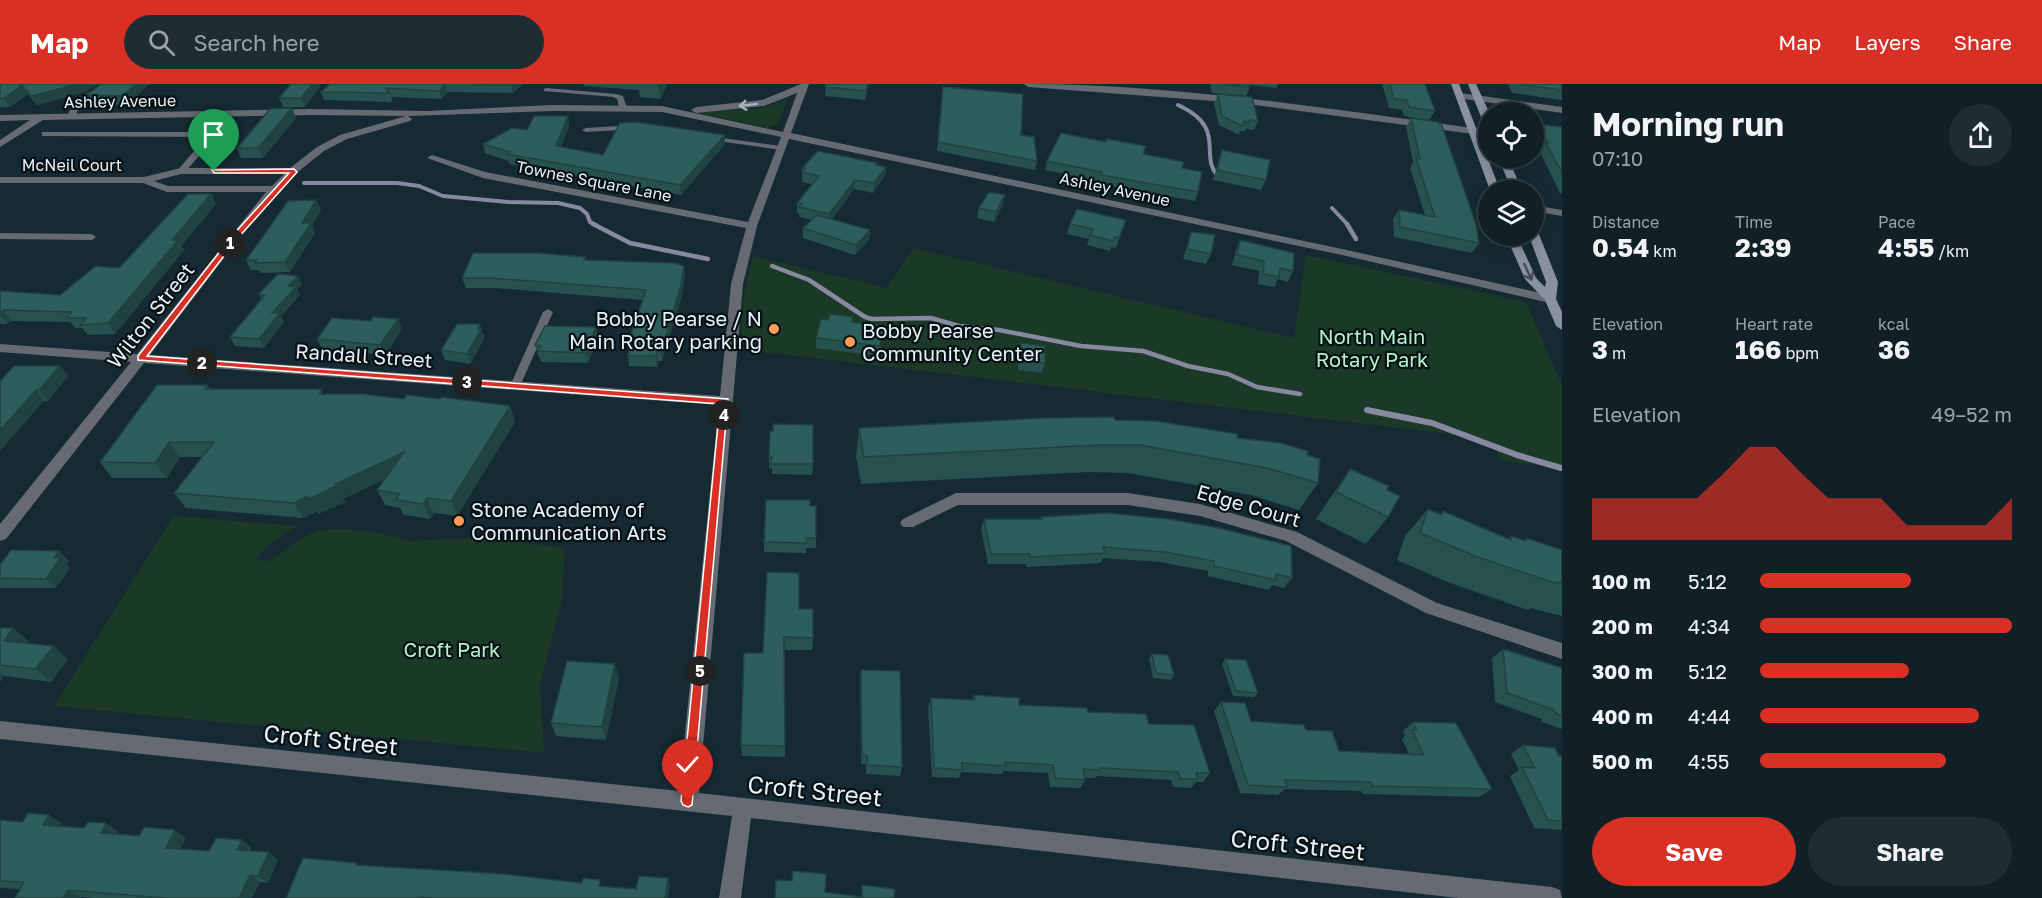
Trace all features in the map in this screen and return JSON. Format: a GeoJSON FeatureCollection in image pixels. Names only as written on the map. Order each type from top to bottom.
{"type":"FeatureCollection","features":[{"type":"Feature","properties":{"kind":"street"},"geometry":{"type":"LineString","coordinates":[[1028,84],[1240,100],[1478,132]]}},
{"type":"Feature","properties":{"kind":"street"},"geometry":{"type":"LineString","coordinates":[[1455,84],[1491,180]]}},
{"type":"Feature","properties":{"kind":"street"},"geometry":{"type":"LineString","coordinates":[[1472,84],[1480,102]]}},
{"type":"Feature","properties":{"kind":"street","name":"Ashley Avenue"},"geometry":{"type":"LineString","coordinates":[[0,118],[359,112],[427,114],[552,108],[673,110],[753,105],[772,101],[804,86]]}},
{"type":"Feature","properties":{"kind":"street"},"geometry":{"type":"LineString","coordinates":[[688,801],[737,284],[752,226],[804,86]]}},
{"type":"Feature","properties":{"kind":"street"},"geometry":{"type":"LineString","coordinates":[[1460,96],[1562,110]]}},
{"type":"Feature","properties":{"kind":"street","name":"Ashley Avenue"},"geometry":{"type":"LineString","coordinates":[[673,110],[783,141],[1550,299]]}},
{"type":"Feature","properties":{"kind":"street"},"geometry":{"type":"LineString","coordinates":[[347,137],[352,121],[359,112]]}},
{"type":"Feature","properties":{"kind":"street","name":"Wilton Street"},"geometry":{"type":"LineString","coordinates":[[0,535],[235,237],[276,189],[309,156],[347,137],[375,127],[427,114]]}},
{"type":"Feature","properties":{"kind":"street","name":"McNeil Court"},"geometry":{"type":"LineString","coordinates":[[0,144],[41,117]]}},
{"type":"Feature","properties":{"kind":"street","name":"Townes Square Lane"},"geometry":{"type":"LineString","coordinates":[[432,158],[483,175],[752,226]]}},
{"type":"Feature","properties":{"kind":"street","name":"McNeil Court"},"geometry":{"type":"LineString","coordinates":[[0,180],[144,180],[181,171],[294,171]]}},
{"type":"Feature","properties":{"kind":"street","name":"McNeil Court"},"geometry":{"type":"LineString","coordinates":[[144,180],[166,189],[276,189]]}},
{"type":"Feature","properties":{"kind":"street"},"geometry":{"type":"LineString","coordinates":[[1544,210],[1562,213]]}},
{"type":"Feature","properties":{"kind":"street"},"geometry":{"type":"LineString","coordinates":[[1516,246],[1531,279],[1550,299],[1562,326]]}},
{"type":"Feature","properties":{"kind":"street"},"geometry":{"type":"LineString","coordinates":[[1538,246],[1552,282],[1550,299]]}},
{"type":"Feature","properties":{"kind":"street","name":"Randall Street"},"geometry":{"type":"LineString","coordinates":[[0,348],[725,401]]}},
{"type":"Feature","properties":{"kind":"street","name":"Edge Court"},"geometry":{"type":"LineString","coordinates":[[908,523],[956,499],[1128,499],[1200,510],[1291,536],[1432,608],[1562,651]]}},
{"type":"Feature","properties":{"kind":"street","name":"Croft Street"},"geometry":{"type":"LineString","coordinates":[[0,730],[688,801],[1552,898]]}},
{"type":"Feature","properties":{"kind":"street"},"geometry":{"type":"LineString","coordinates":[[730,898],[743,807]]}},
{"type":"Feature","properties":{"kind":"lane"},"geometry":{"type":"LineString","coordinates":[[70,117],[80,101],[109,84]]}},
{"type":"Feature","properties":{"kind":"lane"},"geometry":{"type":"LineString","coordinates":[[546,90],[614,95],[620,98],[623,108]]}},
{"type":"Feature","properties":{"kind":"lane"},"geometry":{"type":"LineString","coordinates":[[552,108],[561,92]]}},
{"type":"Feature","properties":{"kind":"lane"},"geometry":{"type":"LineString","coordinates":[[586,130],[637,127],[649,129]]}},
{"type":"Feature","properties":{"kind":"lane"},"geometry":{"type":"LineString","coordinates":[[45,134],[205,134],[209,136],[210,140],[181,171]]}},
{"type":"Feature","properties":{"kind":"lane"},"geometry":{"type":"LineString","coordinates":[[707,137],[783,141]]}},
{"type":"Feature","properties":{"kind":"lane"},"geometry":{"type":"LineString","coordinates":[[0,236],[92,237]]}},
{"type":"Feature","properties":{"kind":"lane"},"geometry":{"type":"LineString","coordinates":[[515,386],[548,312]]}},
{"type":"Feature","properties":{"kind":"green space"},"geometry":{"type":"Polygon","coordinates":[[[788,98],[778,124],[767,128],[695,112],[764,108],[788,98]]]}},
{"type":"Feature","properties":{"kind":"green space","name":"North Main Rotary Park"},"geometry":{"type":"Polygon","coordinates":[[[913,248],[1294,338],[1306,255],[1526,302],[1562,385],[1562,468],[1502,461],[1491,444],[1465,436],[740,349],[744,296],[753,256],[887,288],[913,248]]]}},
{"type":"Feature","properties":{"kind":"green space","name":"Croft Park"},"geometry":{"type":"Polygon","coordinates":[[[173,516],[297,526],[276,539],[255,559],[271,561],[298,540],[319,530],[369,531],[410,541],[482,537],[565,548],[562,599],[540,685],[544,753],[54,706],[173,516]]]}},
{"type":"Feature","properties":{"kind":"building"},"geometry":{"type":"Polygon","coordinates":[[[0,84],[77,84],[32,96],[22,85],[4,98],[0,98],[0,84]]]}},
{"type":"Feature","properties":{"kind":"building"},"geometry":{"type":"Polygon","coordinates":[[[101,84],[136,84],[122,96],[87,95],[101,84]]]}},
{"type":"Feature","properties":{"kind":"building"},"geometry":{"type":"Polygon","coordinates":[[[291,84],[312,84],[301,98],[279,98],[291,84]]]}},
{"type":"Feature","properties":{"kind":"building"},"geometry":{"type":"Polygon","coordinates":[[[330,84],[446,84],[439,91],[385,88],[390,93],[321,92],[330,84]]]}},
{"type":"Feature","properties":{"kind":"building"},"geometry":{"type":"Polygon","coordinates":[[[826,84],[867,84],[866,91],[825,87],[826,84]]]}},
{"type":"Feature","properties":{"kind":"building"},"geometry":{"type":"Polygon","coordinates":[[[1220,84],[1249,84],[1250,87],[1220,84]]]}},
{"type":"Feature","properties":{"kind":"building"},"geometry":{"type":"Polygon","coordinates":[[[1390,84],[1425,84],[1435,111],[1409,107],[1407,100],[1394,99],[1390,84]]]}},
{"type":"Feature","properties":{"kind":"building"},"geometry":{"type":"Polygon","coordinates":[[[1517,84],[1562,84],[1562,90],[1517,84]]]}},
{"type":"Feature","properties":{"kind":"building"},"geometry":{"type":"Polygon","coordinates":[[[943,87],[1023,94],[1021,135],[1034,137],[1037,161],[938,142],[943,87]]]}},
{"type":"Feature","properties":{"kind":"building"},"geometry":{"type":"Polygon","coordinates":[[[1218,94],[1252,97],[1258,121],[1244,121],[1242,126],[1222,116],[1218,94]]]}},
{"type":"Feature","properties":{"kind":"building"},"geometry":{"type":"Polygon","coordinates":[[[292,108],[258,148],[237,148],[270,109],[292,108]]]}},
{"type":"Feature","properties":{"kind":"building"},"geometry":{"type":"Polygon","coordinates":[[[534,116],[568,116],[556,146],[603,155],[620,123],[636,122],[725,135],[680,185],[507,154],[510,152],[483,144],[512,128],[527,130],[534,116]]]}},
{"type":"Feature","properties":{"kind":"building"},"geometry":{"type":"Polygon","coordinates":[[[1411,118],[1438,122],[1442,126],[1476,224],[1478,243],[1400,227],[1399,210],[1435,217],[1416,158],[1420,159],[1411,118]]]}},
{"type":"Feature","properties":{"kind":"building"},"geometry":{"type":"Polygon","coordinates":[[[1544,125],[1562,127],[1562,173],[1546,143],[1548,143],[1544,136],[1544,125]]]}},
{"type":"Feature","properties":{"kind":"building"},"geometry":{"type":"Polygon","coordinates":[[[1061,133],[1106,142],[1106,139],[1146,146],[1143,154],[1184,162],[1182,168],[1202,172],[1198,192],[1101,175],[1102,172],[1047,161],[1061,133]]]}},
{"type":"Feature","properties":{"kind":"building"},"geometry":{"type":"Polygon","coordinates":[[[1222,150],[1270,160],[1266,180],[1217,170],[1222,150]]]}},
{"type":"Feature","properties":{"kind":"building"},"geometry":{"type":"Polygon","coordinates":[[[818,151],[877,163],[876,165],[886,167],[874,183],[855,180],[829,214],[799,207],[802,204],[797,203],[819,176],[802,172],[805,168],[802,168],[818,151]]]}},
{"type":"Feature","properties":{"kind":"building"},"geometry":{"type":"Polygon","coordinates":[[[989,192],[1005,195],[996,212],[979,208],[989,192]]]}},
{"type":"Feature","properties":{"kind":"building"},"geometry":{"type":"Polygon","coordinates":[[[188,194],[211,194],[172,240],[178,240],[108,323],[80,325],[86,318],[67,318],[72,312],[3,310],[0,313],[0,291],[60,295],[96,266],[119,268],[188,194]]]}},
{"type":"Feature","properties":{"kind":"building"},"geometry":{"type":"Polygon","coordinates":[[[316,200],[302,223],[311,223],[285,262],[255,263],[257,260],[246,260],[288,201],[316,200]]]}},
{"type":"Feature","properties":{"kind":"building"},"geometry":{"type":"Polygon","coordinates":[[[1077,209],[1126,220],[1119,238],[1115,237],[1113,241],[1090,235],[1093,229],[1070,224],[1077,209]]]}},
{"type":"Feature","properties":{"kind":"building"},"geometry":{"type":"Polygon","coordinates":[[[817,215],[870,230],[856,245],[803,228],[817,215]]]}},
{"type":"Feature","properties":{"kind":"building"},"geometry":{"type":"Polygon","coordinates":[[[1191,232],[1215,235],[1211,254],[1187,249],[1191,232]]]}},
{"type":"Feature","properties":{"kind":"building"},"geometry":{"type":"Polygon","coordinates":[[[1240,240],[1294,253],[1293,271],[1280,268],[1279,277],[1263,274],[1264,261],[1237,255],[1240,240]]]}},
{"type":"Feature","properties":{"kind":"building"},"geometry":{"type":"Polygon","coordinates":[[[473,253],[536,253],[585,257],[584,260],[675,263],[684,266],[680,289],[661,351],[657,351],[656,356],[628,356],[632,331],[646,290],[492,278],[462,278],[473,253]]]}},
{"type":"Feature","properties":{"kind":"building"},"geometry":{"type":"Polygon","coordinates":[[[278,274],[298,276],[288,286],[296,287],[272,313],[280,313],[259,339],[230,337],[265,295],[259,294],[278,274]]]}},
{"type":"Feature","properties":{"kind":"building"},"geometry":{"type":"Polygon","coordinates":[[[830,314],[853,317],[852,322],[884,326],[880,346],[816,338],[821,319],[828,320],[830,314]]]}},
{"type":"Feature","properties":{"kind":"building"},"geometry":{"type":"Polygon","coordinates":[[[373,317],[398,319],[380,345],[317,339],[332,318],[371,321],[373,317]]]}},
{"type":"Feature","properties":{"kind":"building"},"geometry":{"type":"Polygon","coordinates":[[[457,324],[480,324],[478,329],[481,329],[467,354],[441,350],[457,324]]]}},
{"type":"Feature","properties":{"kind":"building"},"geometry":{"type":"Polygon","coordinates":[[[545,326],[596,327],[586,353],[538,351],[541,346],[535,345],[545,326]]]}},
{"type":"Feature","properties":{"kind":"building"},"geometry":{"type":"Polygon","coordinates":[[[1021,343],[1045,346],[1045,363],[1020,359],[1021,343]]]}},
{"type":"Feature","properties":{"kind":"building"},"geometry":{"type":"Polygon","coordinates":[[[14,366],[60,366],[0,430],[0,381],[14,366]]]}},
{"type":"Feature","properties":{"kind":"building"},"geometry":{"type":"Polygon","coordinates":[[[157,385],[207,385],[205,389],[321,389],[319,394],[363,394],[404,399],[407,395],[440,399],[441,397],[510,406],[451,501],[427,498],[423,504],[396,500],[400,494],[377,490],[404,452],[335,484],[336,486],[309,499],[307,496],[294,503],[174,493],[214,442],[169,442],[155,463],[100,462],[157,385]]]}},
{"type":"Feature","properties":{"kind":"building"},"geometry":{"type":"Polygon","coordinates":[[[1114,417],[1115,420],[1156,421],[1237,434],[1238,438],[1281,443],[1308,451],[1307,455],[1320,459],[1318,483],[1267,468],[1140,445],[864,457],[859,428],[1044,418],[1114,417]]]}},
{"type":"Feature","properties":{"kind":"building"},"geometry":{"type":"Polygon","coordinates":[[[773,424],[813,425],[813,464],[771,464],[770,431],[773,431],[773,424]]]}},
{"type":"Feature","properties":{"kind":"building"},"geometry":{"type":"Polygon","coordinates":[[[1350,469],[1389,486],[1387,490],[1400,496],[1388,517],[1336,492],[1350,469]]]}},
{"type":"Feature","properties":{"kind":"building"},"geometry":{"type":"Polygon","coordinates":[[[766,500],[810,500],[810,506],[816,506],[816,538],[806,538],[807,543],[764,542],[766,500]]]}},
{"type":"Feature","properties":{"kind":"building"},"geometry":{"type":"Polygon","coordinates":[[[1428,509],[1442,515],[1443,511],[1511,540],[1511,536],[1526,541],[1526,538],[1562,550],[1562,583],[1557,582],[1558,584],[1475,556],[1420,533],[1428,509]]]}},
{"type":"Feature","properties":{"kind":"building"},"geometry":{"type":"Polygon","coordinates":[[[1108,513],[1169,519],[1219,528],[1291,546],[1292,578],[1276,574],[1276,580],[1214,566],[1214,561],[1165,552],[1103,547],[1105,553],[1030,557],[1030,554],[991,554],[984,519],[1042,519],[1041,517],[1108,513]]]}},
{"type":"Feature","properties":{"kind":"building"},"geometry":{"type":"Polygon","coordinates":[[[11,550],[59,551],[54,558],[60,558],[46,579],[0,578],[0,565],[11,550]]]}},
{"type":"Feature","properties":{"kind":"building"},"geometry":{"type":"Polygon","coordinates":[[[767,572],[799,573],[799,609],[813,609],[813,638],[784,637],[785,746],[741,745],[744,653],[763,653],[767,572]]]}},
{"type":"Feature","properties":{"kind":"building"},"geometry":{"type":"Polygon","coordinates":[[[0,628],[13,628],[4,641],[54,646],[35,669],[0,665],[0,628]]]}},
{"type":"Feature","properties":{"kind":"building"},"geometry":{"type":"Polygon","coordinates":[[[1503,649],[1562,668],[1562,716],[1554,710],[1507,693],[1503,649]]]}},
{"type":"Feature","properties":{"kind":"building"},"geometry":{"type":"Polygon","coordinates":[[[1152,654],[1168,655],[1174,675],[1156,673],[1152,654]]]}},
{"type":"Feature","properties":{"kind":"building"},"geometry":{"type":"Polygon","coordinates":[[[1225,659],[1246,660],[1258,693],[1236,691],[1225,659]]]}},
{"type":"Feature","properties":{"kind":"building"},"geometry":{"type":"Polygon","coordinates":[[[567,661],[615,664],[602,727],[551,723],[567,661]]]}},
{"type":"Feature","properties":{"kind":"building"},"geometry":{"type":"Polygon","coordinates":[[[861,670],[900,671],[902,767],[868,765],[867,756],[862,755],[861,670]]]}},
{"type":"Feature","properties":{"kind":"building"},"geometry":{"type":"Polygon","coordinates":[[[974,695],[1019,698],[1019,705],[1087,708],[1088,712],[1146,714],[1149,724],[1194,725],[1210,773],[1196,773],[1198,779],[1180,779],[1178,772],[1083,769],[1085,780],[1055,778],[1053,765],[1005,762],[1006,766],[962,763],[962,770],[934,768],[931,698],[975,700],[974,695]]]}},
{"type":"Feature","properties":{"kind":"building"},"geometry":{"type":"Polygon","coordinates":[[[1221,702],[1245,703],[1251,721],[1304,725],[1306,730],[1332,731],[1339,751],[1424,755],[1412,730],[1417,730],[1413,722],[1456,723],[1492,789],[1373,786],[1371,782],[1285,780],[1287,787],[1248,785],[1221,702]]]}},
{"type":"Feature","properties":{"kind":"building"},"geometry":{"type":"Polygon","coordinates":[[[1523,745],[1555,748],[1559,756],[1562,756],[1562,821],[1548,820],[1522,767],[1535,768],[1523,745]]]}},
{"type":"Feature","properties":{"kind":"building"},"geometry":{"type":"Polygon","coordinates":[[[28,813],[49,815],[43,825],[84,828],[88,822],[106,823],[101,833],[139,836],[144,827],[175,830],[166,848],[209,851],[216,838],[242,840],[237,850],[269,852],[258,876],[250,875],[239,898],[165,898],[68,890],[63,898],[15,898],[24,882],[0,881],[0,820],[23,822],[28,813]]]}},
{"type":"Feature","properties":{"kind":"building"},"geometry":{"type":"Polygon","coordinates":[[[303,858],[357,863],[356,865],[504,874],[582,883],[583,878],[600,880],[599,886],[636,889],[639,876],[668,878],[665,898],[286,898],[303,858]]]}},
{"type":"Feature","properties":{"kind":"building"},"geometry":{"type":"Polygon","coordinates":[[[793,871],[826,874],[825,892],[862,897],[862,885],[895,889],[894,898],[775,898],[776,880],[792,881],[793,871]]]}},
{"type":"Feature","properties":{"kind":"waterway"},"geometry":{"type":"LineString","coordinates":[[1178,105],[1194,114],[1203,123],[1210,142],[1213,170],[1220,178]]}},
{"type":"Feature","properties":{"kind":"waterway"},"geometry":{"type":"LineString","coordinates":[[304,183],[397,183],[419,186],[443,196],[508,202],[558,203],[580,208],[587,214],[590,222],[596,225]]}},
{"type":"Feature","properties":{"kind":"waterway"},"geometry":{"type":"LineString","coordinates":[[1332,208],[1348,225]]}},
{"type":"Feature","properties":{"kind":"waterway"},"geometry":{"type":"LineString","coordinates":[[593,224],[630,243],[708,259]]}},
{"type":"Feature","properties":{"kind":"waterway"},"geometry":{"type":"LineString","coordinates":[[1347,224],[1356,239]]}},
{"type":"Feature","properties":{"kind":"waterway"},"geometry":{"type":"LineString","coordinates":[[772,266],[809,280],[865,317],[872,319],[931,318],[959,326],[999,330],[1081,346],[1143,351],[1188,366],[1228,374],[1257,387],[1300,394]]}},
{"type":"Feature","properties":{"kind":"waterway"},"geometry":{"type":"LineString","coordinates":[[1367,410],[1432,423],[1517,455],[1561,468]]}},
{"type":"Feature","properties":{"kind":"place","name":"Bobby Pearse / N Main Rotary parking"},"geometry":{"type":"Point","coordinates":[774,329]}},
{"type":"Feature","properties":{"kind":"place","name":"Bobby Pearse Community Center"},"geometry":{"type":"Point","coordinates":[850,342]}},
{"type":"Feature","properties":{"kind":"place","name":"Stone Academy of Communication Arts"},"geometry":{"type":"Point","coordinates":[459,521]}},
{"type":"Feature","properties":{"kind":"route"},"geometry":{"type":"LineString","coordinates":[[214,171],[294,171],[235,237],[141,358],[725,401],[688,801]]}}]}
